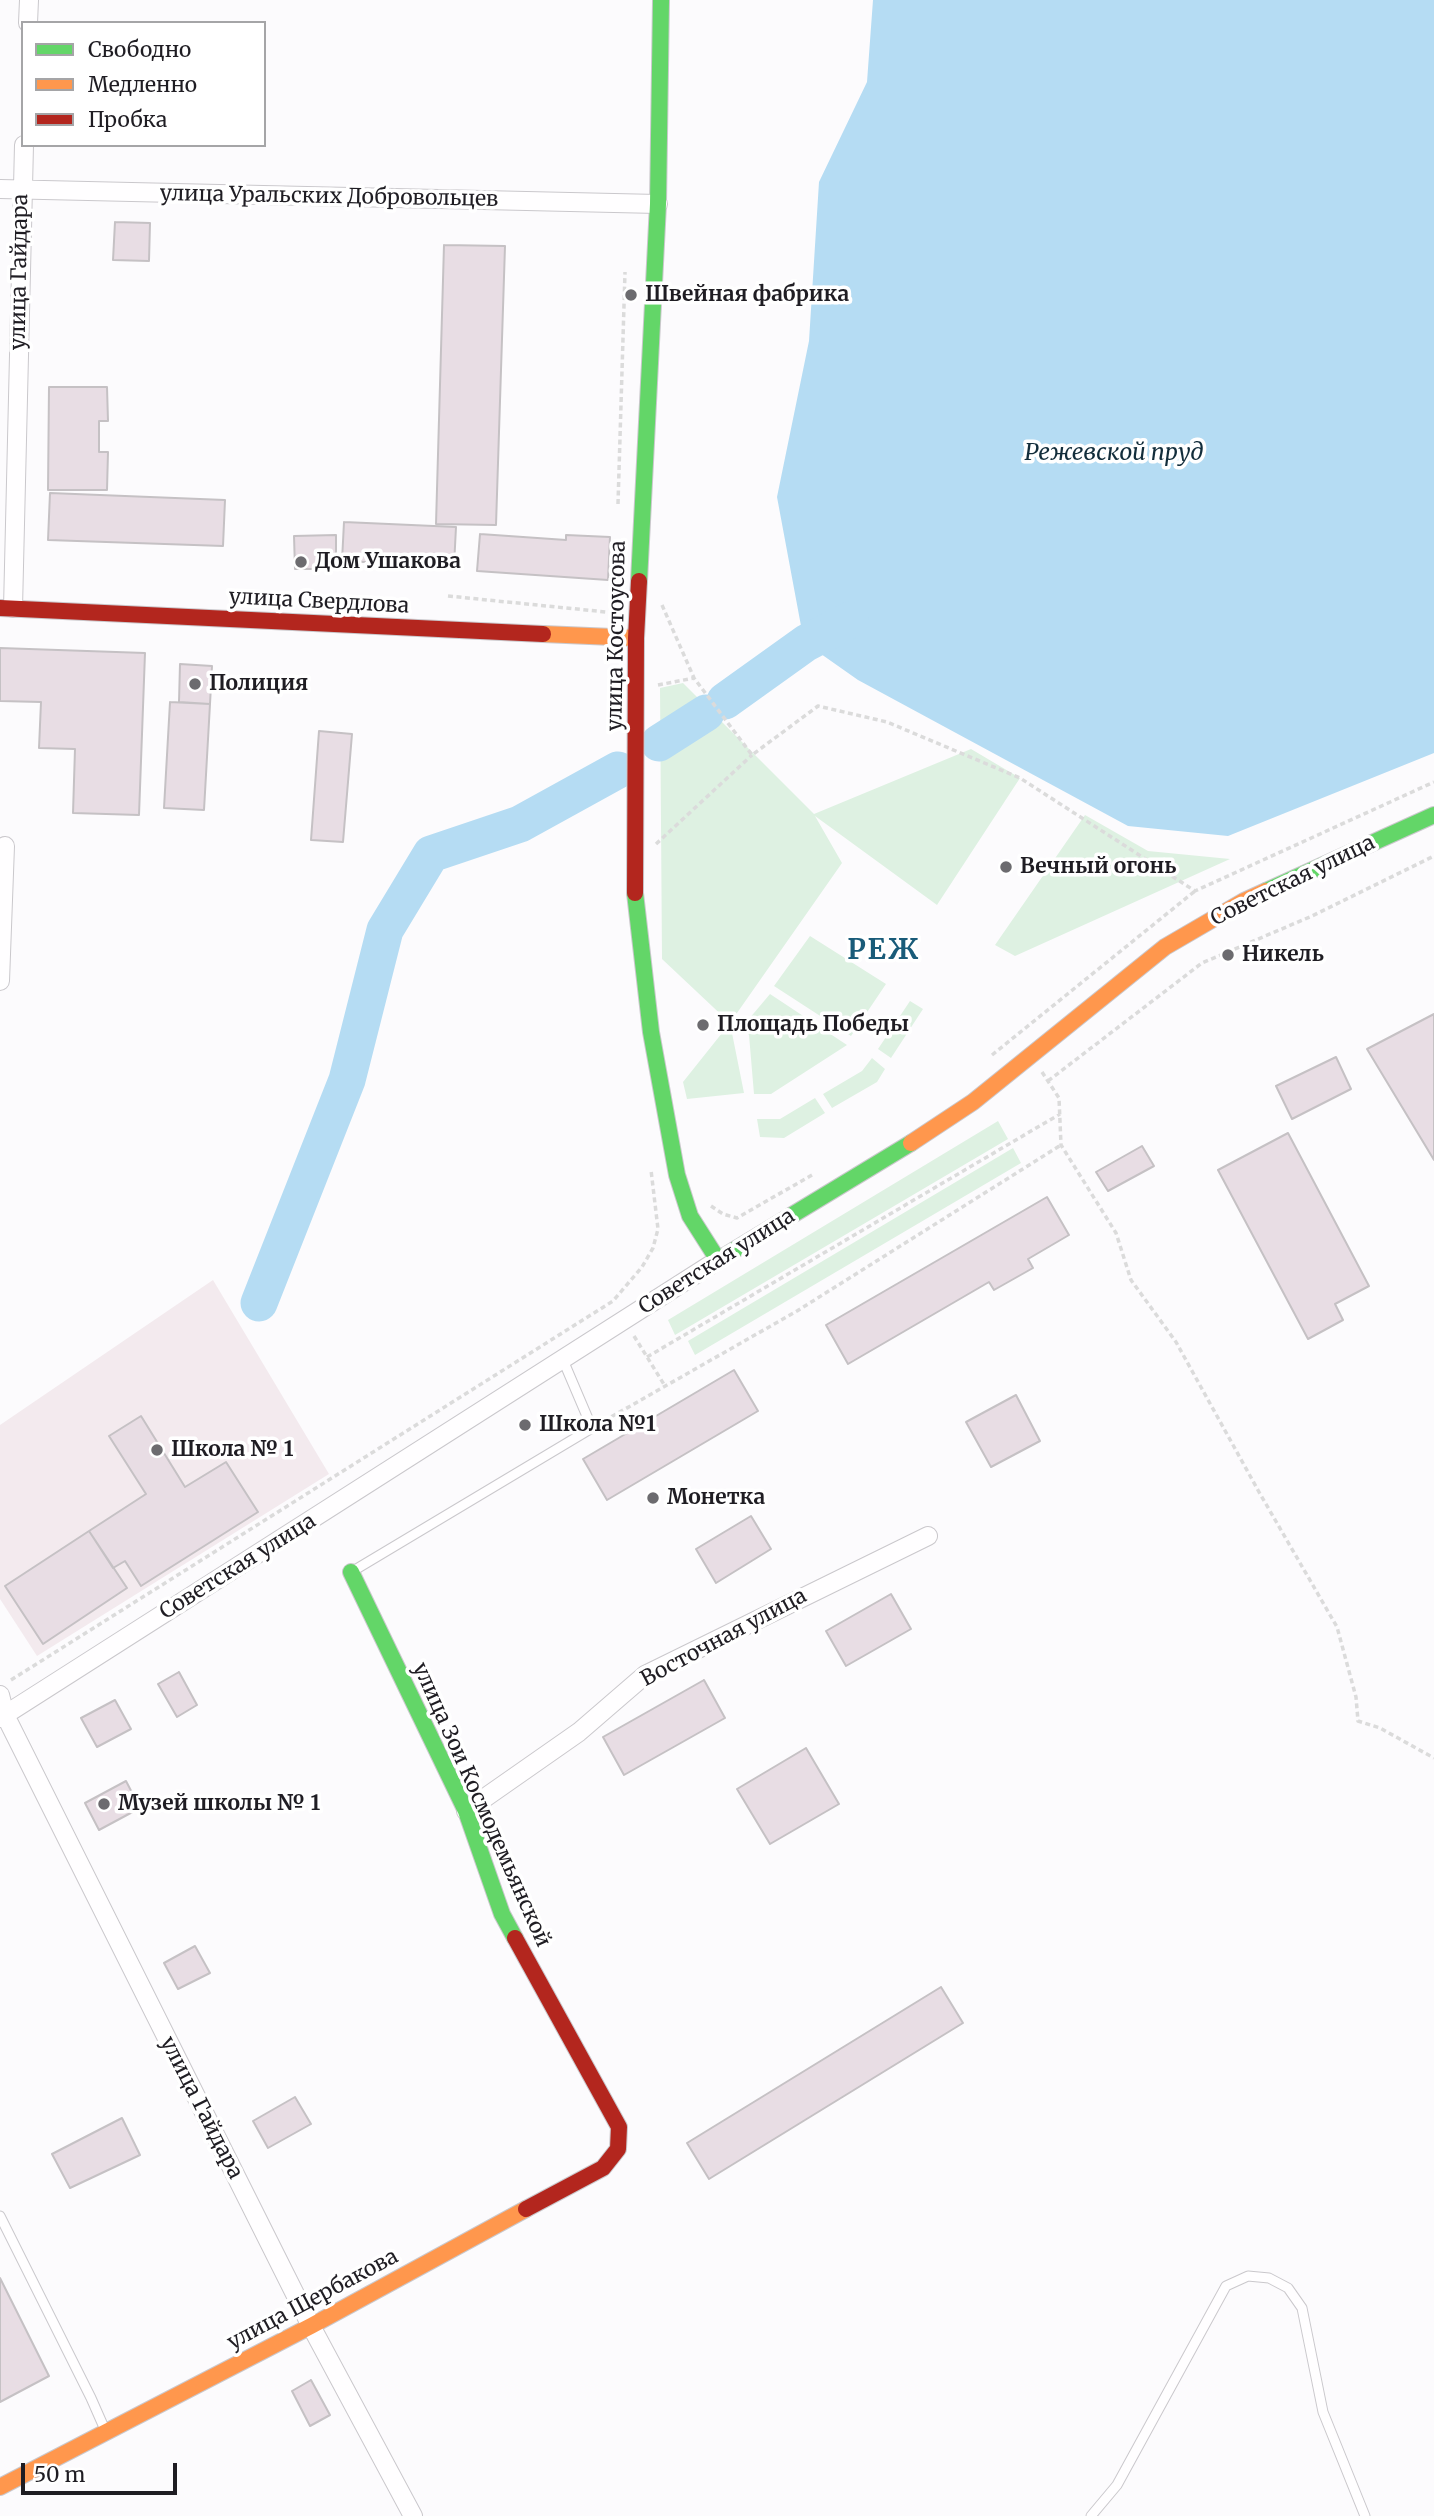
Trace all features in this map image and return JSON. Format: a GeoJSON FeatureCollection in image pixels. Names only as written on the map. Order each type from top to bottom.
{"type":"FeatureCollection","features":[{"type":"Feature","properties":{"kind":"main road","name":"улица Костоусова"},"geometry":{"type":"LineString","coordinates":[[661,0],[657,204],[636,638],[635,908],[651,1032],[677,1175],[690,1216],[718,1260]]}},
{"type":"Feature","properties":{"kind":"main road","name":"улица Свердлова"},"geometry":{"type":"LineString","coordinates":[[6,608],[636,638]]}},
{"type":"Feature","properties":{"kind":"main road","name":"Советская улица"},"geometry":{"type":"LineString","coordinates":[[718,1260],[899,1151],[973,1102],[1165,947],[1244,901],[1434,815]]}},
{"type":"Feature","properties":{"kind":"main road","name":"улица Зои Космодемьянской"},"geometry":{"type":"LineString","coordinates":[[351,1572],[466,1811],[502,1914],[619,2127]]}},
{"type":"Feature","properties":{"kind":"main road","name":"улица Щербакова"},"geometry":{"type":"LineString","coordinates":[[0,2487],[310,2326],[603,2168],[618,2149],[619,2127]]}},
{"type":"Feature","properties":{"kind":"street"},"geometry":{"type":"LineString","coordinates":[[28,21],[29,0]]}},
{"type":"Feature","properties":{"kind":"street","name":"улица Гайдара"},"geometry":{"type":"LineString","coordinates":[[6,608],[24,147]]}},
{"type":"Feature","properties":{"kind":"street","name":"улица Уральских Добровольцев"},"geometry":{"type":"LineString","coordinates":[[0,189],[657,204]]}},
{"type":"Feature","properties":{"kind":"street"},"geometry":{"type":"LineString","coordinates":[[0,981],[5,846]]}},
{"type":"Feature","properties":{"kind":"street","name":"Советская улица"},"geometry":{"type":"LineString","coordinates":[[2,1717],[718,1260]]}},
{"type":"Feature","properties":{"kind":"street","name":"Восточная улица"},"geometry":{"type":"LineString","coordinates":[[466,1811],[579,1732],[645,1675],[928,1536]]}},
{"type":"Feature","properties":{"kind":"street","name":"улица Гайдара"},"geometry":{"type":"LineString","coordinates":[[0,1695],[2,1717],[310,2326],[413,2516]]}},
{"type":"Feature","properties":{"kind":"lane"},"geometry":{"type":"LineString","coordinates":[[351,1572],[592,1428],[563,1360]]}},
{"type":"Feature","properties":{"kind":"lane"},"geometry":{"type":"LineString","coordinates":[[0,2216],[106,2432]]}},
{"type":"Feature","properties":{"kind":"lane"},"geometry":{"type":"LineString","coordinates":[[1091,2516],[1117,2485],[1226,2286],[1248,2276],[1269,2278],[1288,2288],[1302,2308],[1323,2412],[1365,2516]]}},
{"type":"Feature","properties":{"kind":"path"},"geometry":{"type":"LineString","coordinates":[[618,505],[625,272]]}},
{"type":"Feature","properties":{"kind":"path"},"geometry":{"type":"LineString","coordinates":[[638,587],[654,589],[694,678],[752,755]]}},
{"type":"Feature","properties":{"kind":"path"},"geometry":{"type":"LineString","coordinates":[[448,596],[613,613]]}},
{"type":"Feature","properties":{"kind":"path"},"geometry":{"type":"LineString","coordinates":[[648,852],[752,755],[818,706],[887,722],[1020,778],[1195,891]]}},
{"type":"Feature","properties":{"kind":"path"},"geometry":{"type":"LineString","coordinates":[[986,1060],[1195,891],[1434,782]]}},
{"type":"Feature","properties":{"kind":"path"},"geometry":{"type":"LineString","coordinates":[[1434,856],[1312,916],[1202,963],[1048,1081],[1059,1098],[1060,1145],[1116,1233],[1131,1280],[1176,1342],[1337,1627],[1356,1697],[1358,1721],[1380,1728],[1434,1758]]}},
{"type":"Feature","properties":{"kind":"path"},"geometry":{"type":"LineString","coordinates":[[647,1357],[1060,1114]]}},
{"type":"Feature","properties":{"kind":"path"},"geometry":{"type":"LineString","coordinates":[[592,1428],[797,1311],[1060,1145]]}},
{"type":"Feature","properties":{"kind":"path"},"geometry":{"type":"LineString","coordinates":[[0,1686],[613,1301],[642,1267],[653,1248],[658,1229],[651,1166]]}},
{"type":"Feature","properties":{"kind":"path"},"geometry":{"type":"LineString","coordinates":[[706,1199],[711,1207],[737,1218],[820,1170]]}},
{"type":"Feature","properties":{"kind":"path"},"geometry":{"type":"LineString","coordinates":[[613,1301],[665,1386]]}},
{"type":"Feature","properties":{"kind":"shaded area","name":"Школа № 1"},"geometry":{"type":"Polygon","coordinates":[[[213,1280],[329,1474],[37,1656],[0,1599],[0,1425],[213,1280]]]}},
{"type":"Feature","properties":{"kind":"green space"},"geometry":{"type":"Polygon","coordinates":[[[683,683],[814,814],[971,749],[1020,778],[937,905],[815,816],[842,863],[730,1023],[662,959],[660,688],[683,683]]]}},
{"type":"Feature","properties":{"kind":"green space"},"geometry":{"type":"Polygon","coordinates":[[[1085,815],[1148,851],[1230,859],[1015,956],[995,945],[1085,815]]]}},
{"type":"Feature","properties":{"kind":"green space"},"geometry":{"type":"Polygon","coordinates":[[[810,936],[886,984],[851,1036],[774,986],[810,936]]]}},
{"type":"Feature","properties":{"kind":"green space"},"geometry":{"type":"Polygon","coordinates":[[[770,994],[847,1045],[771,1094],[754,1094],[749,1035],[743,1026],[770,994]]]}},
{"type":"Feature","properties":{"kind":"green space"},"geometry":{"type":"Polygon","coordinates":[[[910,1001],[923,1009],[891,1058],[878,1049],[910,1001]]]}},
{"type":"Feature","properties":{"kind":"green space"},"geometry":{"type":"Polygon","coordinates":[[[730,1023],[744,1093],[687,1099],[683,1082],[730,1023]]]}},
{"type":"Feature","properties":{"kind":"green space"},"geometry":{"type":"Polygon","coordinates":[[[872,1058],[885,1069],[877,1082],[832,1108],[823,1094],[862,1071],[872,1058]]]}},
{"type":"Feature","properties":{"kind":"green space"},"geometry":{"type":"Polygon","coordinates":[[[815,1098],[825,1113],[784,1138],[760,1137],[757,1119],[780,1119],[815,1098]]]}},
{"type":"Feature","properties":{"kind":"green space"},"geometry":{"type":"Polygon","coordinates":[[[998,1121],[1008,1139],[675,1335],[668,1320],[998,1121]]]}},
{"type":"Feature","properties":{"kind":"green space"},"geometry":{"type":"Polygon","coordinates":[[[1013,1148],[1021,1163],[695,1355],[688,1341],[1013,1148]]]}},
{"type":"Feature","properties":{"kind":"water","name":"Режевской пруд"},"geometry":{"type":"Polygon","coordinates":[[[873,0],[1434,0],[1434,753],[1228,836],[1128,826],[858,680],[804,642],[777,497],[809,341],[819,182],[867,82],[873,0]]]}},
{"type":"Feature","properties":{"kind":"building"},"geometry":{"type":"Polygon","coordinates":[[[115,222],[150,223],[149,261],[113,260],[115,222]]]}},
{"type":"Feature","properties":{"kind":"building"},"geometry":{"type":"Polygon","coordinates":[[[444,245],[505,246],[496,525],[436,524],[444,245]]]}},
{"type":"Feature","properties":{"kind":"building"},"geometry":{"type":"Polygon","coordinates":[[[49,387],[107,387],[108,421],[99,421],[99,452],[108,452],[107,490],[48,490],[49,387]]]}},
{"type":"Feature","properties":{"kind":"building"},"geometry":{"type":"Polygon","coordinates":[[[50,493],[225,500],[223,546],[48,540],[50,493]]]}},
{"type":"Feature","properties":{"kind":"building"},"geometry":{"type":"Polygon","coordinates":[[[344,522],[456,527],[454,566],[342,561],[344,522]]]}},
{"type":"Feature","properties":{"kind":"building"},"geometry":{"type":"Polygon","coordinates":[[[480,534],[566,540],[566,535],[610,537],[608,580],[477,571],[480,534]]]}},
{"type":"Feature","properties":{"kind":"building"},"geometry":{"type":"Polygon","coordinates":[[[336,535],[336,569],[295,569],[294,536],[336,535]]]}},
{"type":"Feature","properties":{"kind":"building"},"geometry":{"type":"Polygon","coordinates":[[[0,648],[145,653],[139,815],[73,813],[75,749],[39,748],[41,702],[0,701],[0,648]]]}},
{"type":"Feature","properties":{"kind":"building","name":"Полиция"},"geometry":{"type":"Polygon","coordinates":[[[180,664],[212,666],[210,704],[179,702],[180,664]]]}},
{"type":"Feature","properties":{"kind":"building"},"geometry":{"type":"Polygon","coordinates":[[[170,702],[210,704],[204,810],[164,808],[170,702]]]}},
{"type":"Feature","properties":{"kind":"building"},"geometry":{"type":"Polygon","coordinates":[[[319,731],[352,734],[343,842],[311,840],[319,731]]]}},
{"type":"Feature","properties":{"kind":"building"},"geometry":{"type":"Polygon","coordinates":[[[1434,1014],[1434,1160],[1367,1049],[1434,1014]]]}},
{"type":"Feature","properties":{"kind":"building"},"geometry":{"type":"Polygon","coordinates":[[[1336,1057],[1351,1089],[1292,1119],[1276,1086],[1336,1057]]]}},
{"type":"Feature","properties":{"kind":"building"},"geometry":{"type":"Polygon","coordinates":[[[1288,1133],[1369,1286],[1335,1304],[1343,1320],[1308,1339],[1218,1170],[1288,1133]]]}},
{"type":"Feature","properties":{"kind":"building"},"geometry":{"type":"Polygon","coordinates":[[[1142,1146],[1154,1166],[1108,1191],[1096,1172],[1142,1146]]]}},
{"type":"Feature","properties":{"kind":"building"},"geometry":{"type":"Polygon","coordinates":[[[1047,1197],[1069,1235],[1028,1259],[1033,1268],[994,1290],[989,1282],[848,1364],[826,1325],[1047,1197]]]}},
{"type":"Feature","properties":{"kind":"building"},"geometry":{"type":"Polygon","coordinates":[[[734,1370],[758,1411],[607,1500],[583,1459],[734,1370]]]}},
{"type":"Feature","properties":{"kind":"building"},"geometry":{"type":"Polygon","coordinates":[[[1016,1395],[1040,1441],[991,1467],[966,1422],[1016,1395]]]}},
{"type":"Feature","properties":{"kind":"building"},"geometry":{"type":"Polygon","coordinates":[[[141,1416],[185,1487],[226,1462],[258,1512],[141,1586],[125,1561],[113,1568],[89,1531],[146,1494],[109,1436],[141,1416]]]}},
{"type":"Feature","properties":{"kind":"building"},"geometry":{"type":"Polygon","coordinates":[[[751,1516],[771,1549],[716,1583],[696,1549],[751,1516]]]}},
{"type":"Feature","properties":{"kind":"building"},"geometry":{"type":"Polygon","coordinates":[[[89,1531],[127,1588],[43,1644],[5,1586],[89,1531]]]}},
{"type":"Feature","properties":{"kind":"building"},"geometry":{"type":"Polygon","coordinates":[[[891,1594],[911,1629],[846,1666],[826,1631],[891,1594]]]}},
{"type":"Feature","properties":{"kind":"building"},"geometry":{"type":"Polygon","coordinates":[[[179,1672],[197,1705],[177,1717],[158,1684],[179,1672]]]}},
{"type":"Feature","properties":{"kind":"building"},"geometry":{"type":"Polygon","coordinates":[[[704,1680],[725,1718],[624,1775],[603,1737],[704,1680]]]}},
{"type":"Feature","properties":{"kind":"building"},"geometry":{"type":"Polygon","coordinates":[[[115,1700],[131,1729],[97,1747],[81,1718],[115,1700]]]}},
{"type":"Feature","properties":{"kind":"building"},"geometry":{"type":"Polygon","coordinates":[[[806,1748],[839,1804],[770,1844],[737,1789],[806,1748]]]}},
{"type":"Feature","properties":{"kind":"building"},"geometry":{"type":"Polygon","coordinates":[[[126,1781],[140,1808],[99,1830],[85,1803],[126,1781]]]}},
{"type":"Feature","properties":{"kind":"building"},"geometry":{"type":"Polygon","coordinates":[[[195,1946],[210,1973],[178,1989],[164,1963],[195,1946]]]}},
{"type":"Feature","properties":{"kind":"building"},"geometry":{"type":"Polygon","coordinates":[[[941,1987],[963,2023],[709,2179],[687,2143],[941,1987]]]}},
{"type":"Feature","properties":{"kind":"building"},"geometry":{"type":"Polygon","coordinates":[[[295,2097],[311,2124],[268,2148],[253,2121],[295,2097]]]}},
{"type":"Feature","properties":{"kind":"building"},"geometry":{"type":"Polygon","coordinates":[[[122,2118],[140,2155],[70,2188],[52,2154],[122,2118]]]}},
{"type":"Feature","properties":{"kind":"building"},"geometry":{"type":"Polygon","coordinates":[[[0,2278],[49,2376],[0,2402],[0,2278]]]}},
{"type":"Feature","properties":{"kind":"building"},"geometry":{"type":"Polygon","coordinates":[[[311,2380],[330,2415],[310,2426],[292,2391],[311,2380]]]}},
{"type":"Feature","properties":{"kind":"waterway"},"geometry":{"type":"LineString","coordinates":[[725,701],[806,643],[850,620]]}},
{"type":"Feature","properties":{"kind":"waterway"},"geometry":{"type":"LineString","coordinates":[[659,743],[706,713]]}},
{"type":"Feature","properties":{"kind":"waterway"},"geometry":{"type":"LineString","coordinates":[[259,1303],[347,1080],[385,930],[431,854],[520,824],[618,770]]}},
{"type":"Feature","properties":{"kind":"traffic: fast"},"geometry":{"type":"LineString","coordinates":[[639,581],[658,204],[661,0]]}},
{"type":"Feature","properties":{"kind":"traffic: fast"},"geometry":{"type":"LineString","coordinates":[[1266,891],[1434,815]]}},
{"type":"Feature","properties":{"kind":"traffic: fast"},"geometry":{"type":"LineString","coordinates":[[635,893],[651,1032],[677,1175],[690,1216],[718,1260],[911,1143]]}},
{"type":"Feature","properties":{"kind":"traffic: fast"},"geometry":{"type":"LineString","coordinates":[[351,1572],[466,1811],[502,1914],[515,1938]]}},
{"type":"Feature","properties":{"kind":"traffic: slow"},"geometry":{"type":"LineString","coordinates":[[543,634],[636,638]]}},
{"type":"Feature","properties":{"kind":"traffic: slow"},"geometry":{"type":"LineString","coordinates":[[911,1143],[973,1102],[1165,947],[1266,891]]}},
{"type":"Feature","properties":{"kind":"traffic: slow"},"geometry":{"type":"LineString","coordinates":[[0,2487],[311,2326],[526,2209]]}},
{"type":"Feature","properties":{"kind":"traffic: jam"},"geometry":{"type":"LineString","coordinates":[[635,893],[636,638],[639,581]]}},
{"type":"Feature","properties":{"kind":"traffic: jam"},"geometry":{"type":"LineString","coordinates":[[0,608],[543,634]]}},
{"type":"Feature","properties":{"kind":"traffic: jam"},"geometry":{"type":"LineString","coordinates":[[515,1938],[619,2127],[618,2149],[603,2168],[526,2209]]}},
{"type":"Feature","properties":{"kind":"place","name":"Швейная фабрика"},"geometry":{"type":"Point","coordinates":[631,295]}},
{"type":"Feature","properties":{"kind":"place","name":"Дом Ушакова"},"geometry":{"type":"Point","coordinates":[301,562]}},
{"type":"Feature","properties":{"kind":"place","name":"Полиция"},"geometry":{"type":"Point","coordinates":[195,684]}},
{"type":"Feature","properties":{"kind":"place","name":"Вечный огонь"},"geometry":{"type":"Point","coordinates":[1006,867]}},
{"type":"Feature","properties":{"kind":"place","name":"Никель"},"geometry":{"type":"Point","coordinates":[1228,955]}},
{"type":"Feature","properties":{"kind":"place","name":"Площадь Победы"},"geometry":{"type":"Point","coordinates":[703,1025]}},
{"type":"Feature","properties":{"kind":"place","name":"Школа №1"},"geometry":{"type":"Point","coordinates":[525,1425]}},
{"type":"Feature","properties":{"kind":"place","name":"Школа № 1"},"geometry":{"type":"Point","coordinates":[157,1450]}},
{"type":"Feature","properties":{"kind":"place","name":"Монетка"},"geometry":{"type":"Point","coordinates":[653,1498]}},
{"type":"Feature","properties":{"kind":"place","name":"Музей школы № 1"},"geometry":{"type":"Point","coordinates":[104,1804]}},
{"type":"Feature","properties":{"kind":"district","name":"РЕЖ"},"geometry":{"type":"Point","coordinates":[884,951]}}]}
